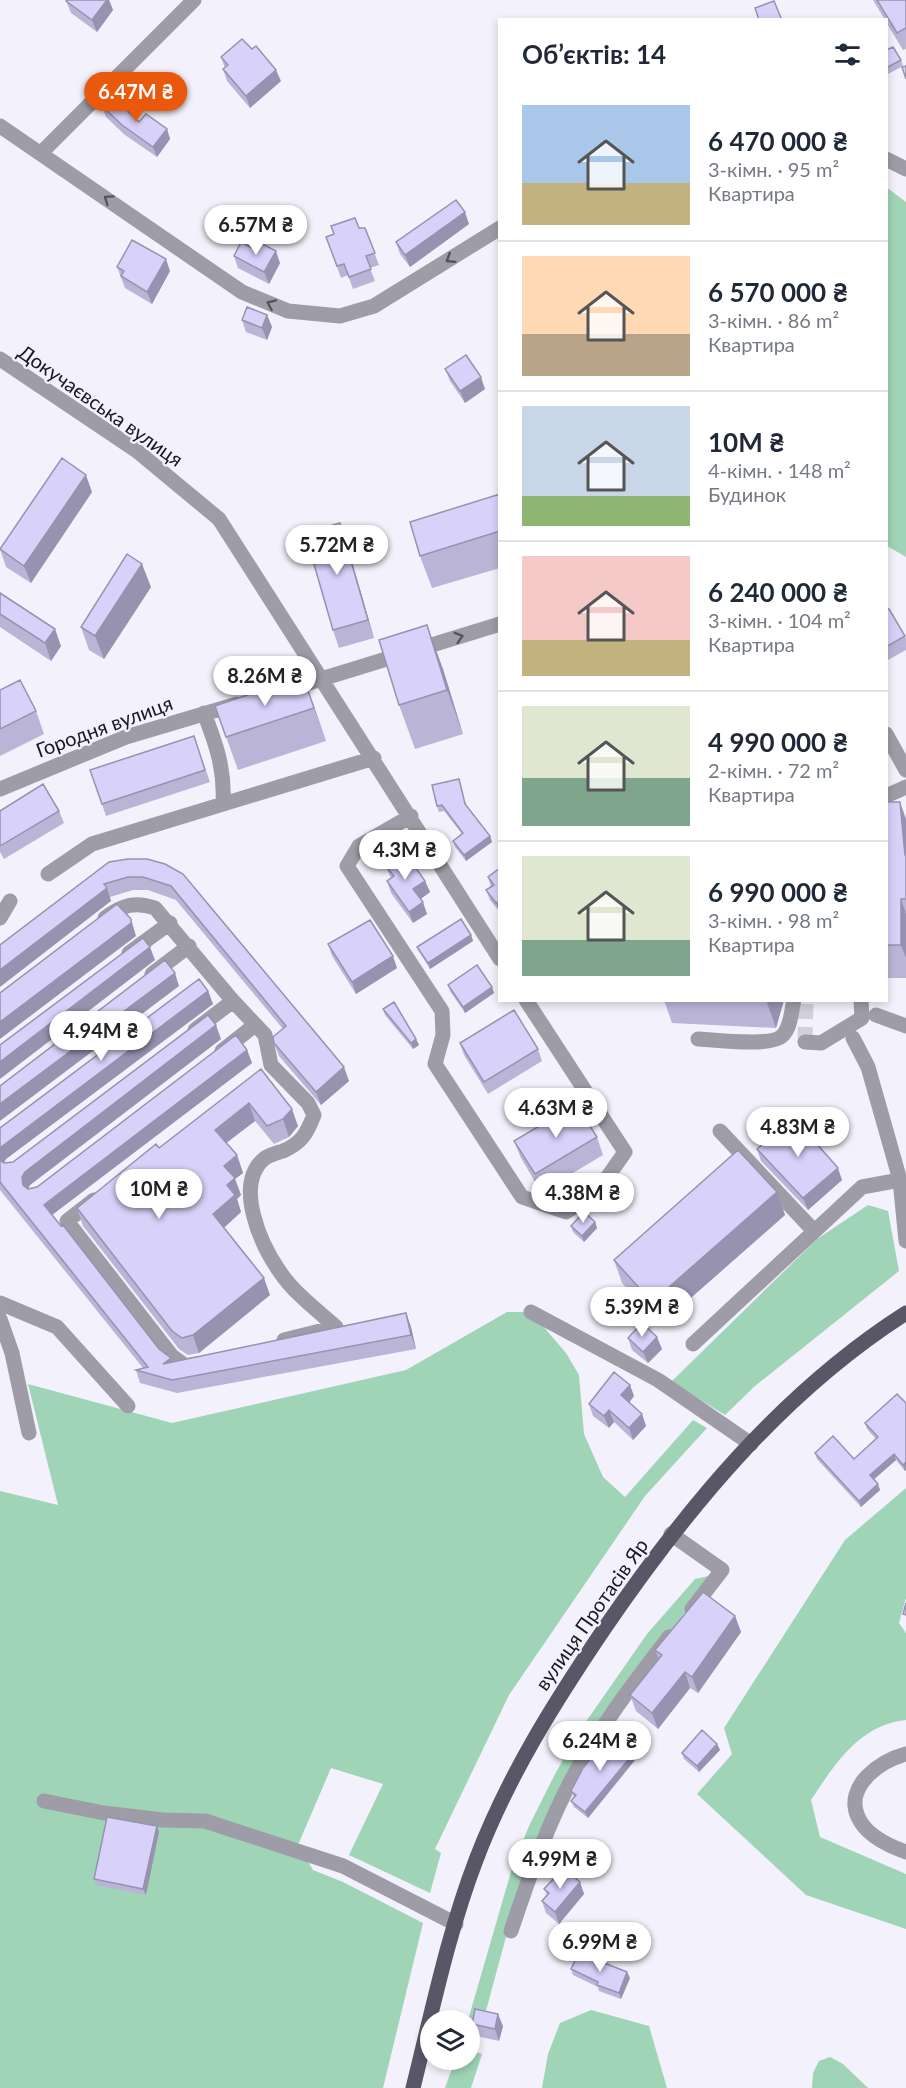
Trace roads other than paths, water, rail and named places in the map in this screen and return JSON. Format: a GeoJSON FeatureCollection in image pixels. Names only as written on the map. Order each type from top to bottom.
{"type":"FeatureCollection","features":[{"type":"Feature","properties":{"kind":"main road","name":"вулиця Протасів Яр"},"geometry":{"type":"LineString","coordinates":[[413,2088],[456,1924],[476,1862],[516,1769],[574,1674],[671,1534],[751,1444],[840,1360],[906,1313]]}},
{"type":"Feature","properties":{"kind":"street"},"geometry":{"type":"LineString","coordinates":[[41,153],[194,0]]}},
{"type":"Feature","properties":{"kind":"street"},"geometry":{"type":"LineString","coordinates":[[0,126],[242,292],[288,311],[340,316],[374,306],[498,229]]}},
{"type":"Feature","properties":{"kind":"street"},"geometry":{"type":"LineString","coordinates":[[888,160],[906,169]]}},
{"type":"Feature","properties":{"kind":"street","name":"Докучаєвська вулиця"},"geometry":{"type":"LineString","coordinates":[[0,359],[137,451],[219,519],[498,955]]}},
{"type":"Feature","properties":{"kind":"street"},"geometry":{"type":"LineString","coordinates":[[269,694],[498,625]]}},
{"type":"Feature","properties":{"kind":"street","name":"Городня вулиця"},"geometry":{"type":"LineString","coordinates":[[0,789],[126,737],[247,701]]}},
{"type":"Feature","properties":{"kind":"street"},"geometry":{"type":"LineString","coordinates":[[204,713],[220,754],[225,779],[223,803]]}},
{"type":"Feature","properties":{"kind":"street"},"geometry":{"type":"LineString","coordinates":[[888,738],[906,770]]}},
{"type":"Feature","properties":{"kind":"street"},"geometry":{"type":"LineString","coordinates":[[48,874],[92,844],[374,758]]}},
{"type":"Feature","properties":{"kind":"street"},"geometry":{"type":"LineString","coordinates":[[888,795],[906,787]]}},
{"type":"Feature","properties":{"kind":"street"},"geometry":{"type":"LineString","coordinates":[[411,816],[358,846],[347,866],[442,1011],[442,1035],[435,1064],[522,1197],[566,1212],[597,1192],[626,1152],[527,1002]]}},
{"type":"Feature","properties":{"kind":"street"},"geometry":{"type":"LineString","coordinates":[[0,918],[10,901]]}},
{"type":"Feature","properties":{"kind":"street"},"geometry":{"type":"LineString","coordinates":[[90,930],[117,909],[139,902],[155,908],[170,922],[189,946],[208,977],[266,1035],[266,1068],[308,1103],[314,1114],[306,1136],[286,1150],[266,1158],[253,1173],[251,1196],[255,1226],[280,1273],[336,1327],[272,1343]]}},
{"type":"Feature","properties":{"kind":"street"},"geometry":{"type":"LineString","coordinates":[[113,966],[170,922]]}},
{"type":"Feature","properties":{"kind":"street"},"geometry":{"type":"LineString","coordinates":[[141,983],[189,946]]}},
{"type":"Feature","properties":{"kind":"street"},"geometry":{"type":"LineString","coordinates":[[185,1037],[233,1001]]}},
{"type":"Feature","properties":{"kind":"street"},"geometry":{"type":"LineString","coordinates":[[698,1039],[765,1042],[780,1039],[787,1030],[794,1002]]}},
{"type":"Feature","properties":{"kind":"street"},"geometry":{"type":"LineString","coordinates":[[805,1042],[821,1042],[862,1018],[861,1002]]}},
{"type":"Feature","properties":{"kind":"street"},"geometry":{"type":"LineString","coordinates":[[876,1016],[906,1026]]}},
{"type":"Feature","properties":{"kind":"street"},"geometry":{"type":"LineString","coordinates":[[210,1060],[255,1025]]}},
{"type":"Feature","properties":{"kind":"street"},"geometry":{"type":"LineString","coordinates":[[853,1038],[868,1067],[900,1180],[906,1241]]}},
{"type":"Feature","properties":{"kind":"street"},"geometry":{"type":"LineString","coordinates":[[720,1131],[814,1231]]}},
{"type":"Feature","properties":{"kind":"street"},"geometry":{"type":"LineString","coordinates":[[693,1344],[862,1187],[900,1180]]}},
{"type":"Feature","properties":{"kind":"street"},"geometry":{"type":"LineString","coordinates":[[104,1193],[67,1221],[172,1356],[186,1366],[212,1359]]}},
{"type":"Feature","properties":{"kind":"street"},"geometry":{"type":"LineString","coordinates":[[0,1303],[57,1327],[128,1406]]}},
{"type":"Feature","properties":{"kind":"street"},"geometry":{"type":"LineString","coordinates":[[531,1312],[658,1380],[751,1444]]}},
{"type":"Feature","properties":{"kind":"street"},"geometry":{"type":"LineString","coordinates":[[0,1319],[12,1353],[29,1433]]}},
{"type":"Feature","properties":{"kind":"street"},"geometry":{"type":"LineString","coordinates":[[511,1930],[531,1873],[575,1773],[609,1719],[722,1570],[671,1534]]}},
{"type":"Feature","properties":{"kind":"street"},"geometry":{"type":"LineString","coordinates":[[906,1754],[897,1756],[866,1776],[855,1803],[858,1818],[869,1832],[906,1852]]}},
{"type":"Feature","properties":{"kind":"street"},"geometry":{"type":"LineString","coordinates":[[44,1800],[128,1816],[205,1821],[343,1866],[456,1924]]}},
{"type":"Feature","properties":{"kind":"tunnel"},"geometry":{"type":"LineString","coordinates":[[805,1042],[806,1002]]}}]}
